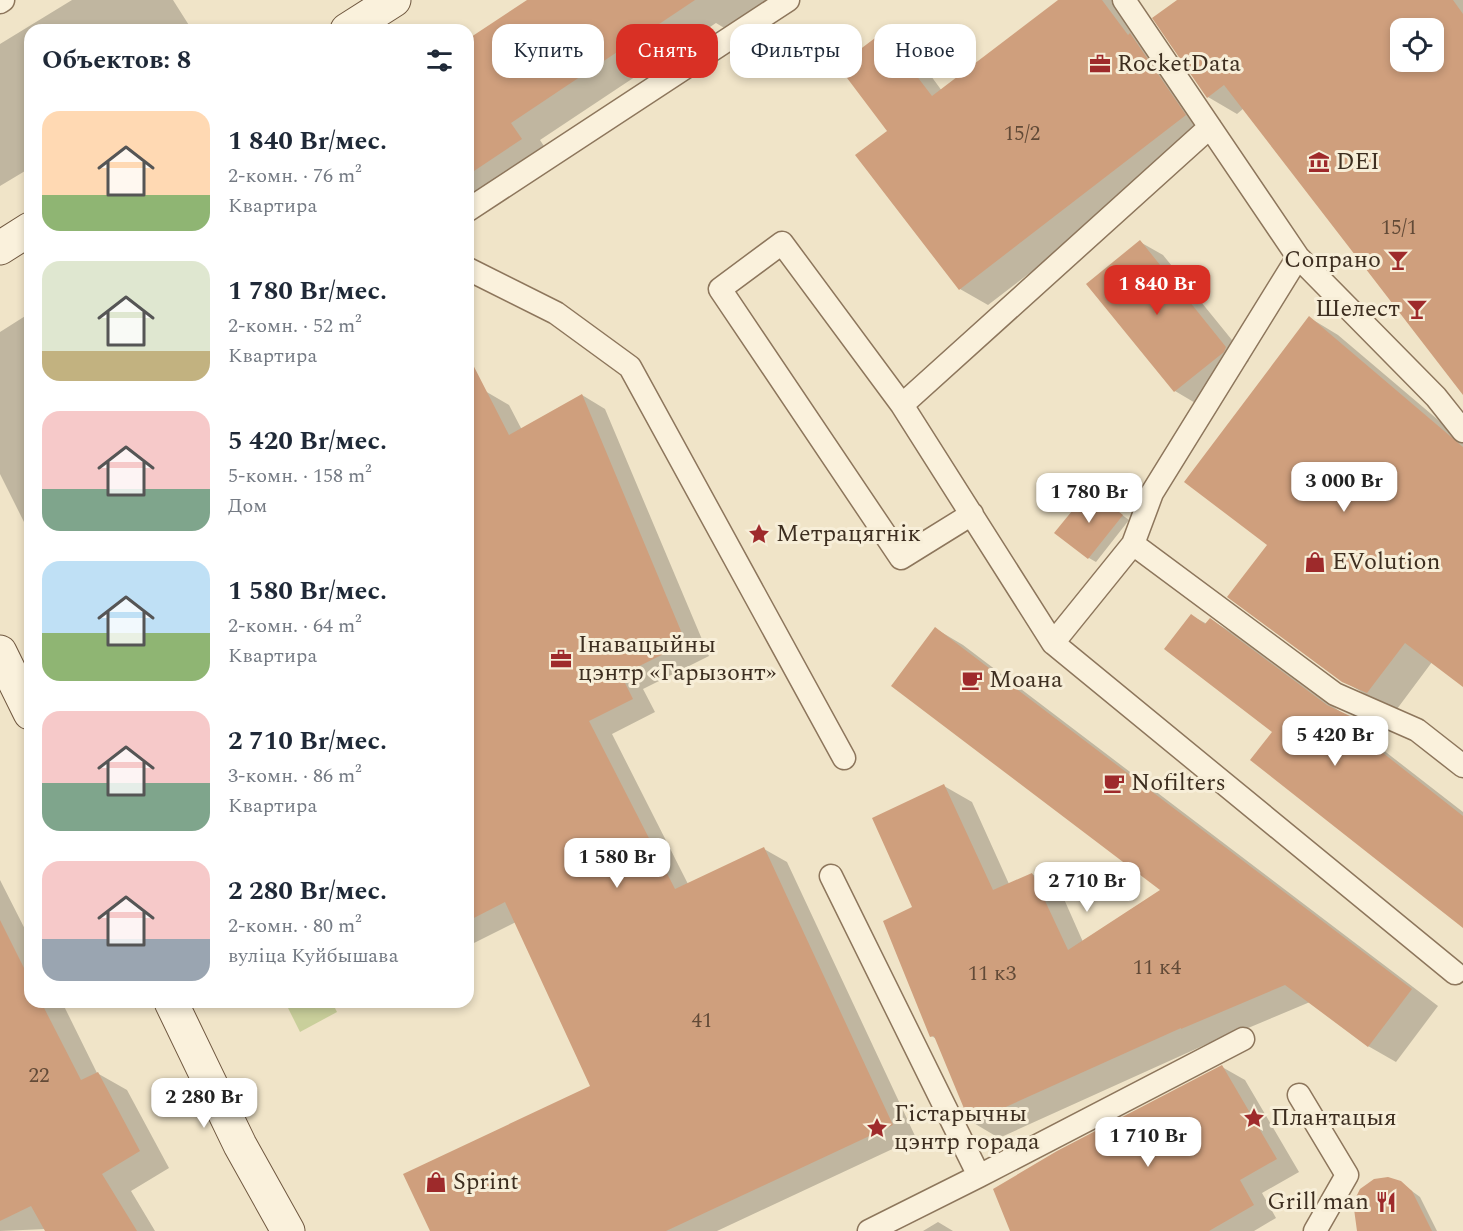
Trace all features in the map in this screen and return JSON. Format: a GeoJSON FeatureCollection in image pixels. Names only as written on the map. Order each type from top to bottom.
{"type":"FeatureCollection","features":[{"type":"Feature","properties":{"kind":"main road"},"geometry":{"type":"LineString","coordinates":[[356,24],[394,0]]}},
{"type":"Feature","properties":{"kind":"main road"},"geometry":{"type":"LineString","coordinates":[[0,248],[24,233]]}},
{"type":"Feature","properties":{"kind":"main road"},"geometry":{"type":"LineString","coordinates":[[0,652],[24,702]]}},
{"type":"Feature","properties":{"kind":"main road"},"geometry":{"type":"LineString","coordinates":[[174,1008],[240,1145],[288,1231]]}},
{"type":"Feature","properties":{"kind":"lane"},"geometry":{"type":"LineString","coordinates":[[474,206],[788,0]]}},
{"type":"Feature","properties":{"kind":"lane"},"geometry":{"type":"LineString","coordinates":[[1124,0],[1298,257],[1436,397],[1463,431]]}},
{"type":"Feature","properties":{"kind":"lane"},"geometry":{"type":"LineString","coordinates":[[902,405],[1210,127]]}},
{"type":"Feature","properties":{"kind":"lane"},"geometry":{"type":"LineString","coordinates":[[972,514],[901,558],[720,288],[782,243],[902,405],[972,514],[1053,643],[1455,974]]}},
{"type":"Feature","properties":{"kind":"lane"},"geometry":{"type":"LineString","coordinates":[[1053,643],[1133,544],[1152,493],[1298,257]]}},
{"type":"Feature","properties":{"kind":"lane"},"geometry":{"type":"LineString","coordinates":[[474,272],[556,313],[630,367],[844,758]]}},
{"type":"Feature","properties":{"kind":"lane"},"geometry":{"type":"LineString","coordinates":[[1133,544],[1335,694],[1417,730],[1463,766]]}},
{"type":"Feature","properties":{"kind":"lane"},"geometry":{"type":"LineString","coordinates":[[831,876],[979,1176]]}},
{"type":"Feature","properties":{"kind":"lane"},"geometry":{"type":"LineString","coordinates":[[869,1231],[1243,1039]]}},
{"type":"Feature","properties":{"kind":"lane"},"geometry":{"type":"LineString","coordinates":[[1299,1095],[1347,1174],[1315,1231]]}},
{"type":"Feature","properties":{"kind":"green space"},"geometry":{"type":"Polygon","coordinates":[[[288,1008],[335,1008],[337,1012],[300,1032],[288,1008]]]}},
{"type":"Feature","properties":{"kind":"building"},"geometry":{"type":"Polygon","coordinates":[[[527,0],[695,0],[659,24],[616,24],[616,53],[604,61],[604,24],[492,24],[492,78],[578,78],[511,123],[522,139],[474,171],[474,35],[527,0]]]}},
{"type":"Feature","properties":{"kind":"building"},"geometry":{"type":"Polygon","coordinates":[[[1058,0],[1102,0],[1128,35],[1130,33],[1186,115],[959,290],[855,155],[887,131],[847,78],[862,78],[862,48],[874,39],[874,78],[918,78],[932,96],[956,78],[976,78],[976,62],[1058,0]]]}},
{"type":"Feature","properties":{"kind":"building"},"geometry":{"type":"Polygon","coordinates":[[[1177,0],[1453,0],[1463,14],[1463,395],[1224,85],[1207,98],[1152,18],[1177,0]]]}},
{"type":"Feature","properties":{"kind":"building"},"geometry":{"type":"Polygon","coordinates":[[[1140,240],[1226,347],[1224,352],[1174,392],[1086,284],[1140,240]]]}},
{"type":"Feature","properties":{"kind":"building"},"geometry":{"type":"Polygon","coordinates":[[[1309,316],[1463,447],[1463,687],[1405,643],[1367,693],[1342,682],[1227,597],[1267,545],[1184,482],[1309,316]]]}},
{"type":"Feature","properties":{"kind":"building"},"geometry":{"type":"Polygon","coordinates":[[[474,367],[509,435],[582,394],[686,643],[621,675],[633,699],[589,721],[675,889],[764,847],[893,1125],[666,1231],[430,1231],[403,1174],[590,1086],[505,902],[474,918],[474,367]]]}},
{"type":"Feature","properties":{"kind":"building"},"geometry":{"type":"Polygon","coordinates":[[[1090,489],[1123,515],[1088,559],[1054,533],[1090,489]]]}},
{"type":"Feature","properties":{"kind":"building"},"geometry":{"type":"Polygon","coordinates":[[[1191,614],[1205,624],[1210,618],[1327,705],[1350,716],[1345,723],[1463,816],[1463,928],[1250,760],[1272,732],[1164,649],[1191,614]]]}},
{"type":"Feature","properties":{"kind":"building"},"geometry":{"type":"Polygon","coordinates":[[[935,627],[1412,989],[1368,1047],[1285,985],[1181,1028],[970,1123],[934,1036],[930,1037],[883,921],[912,907],[872,818],[944,784],[993,890],[1032,873],[1068,950],[1160,890],[891,686],[935,627]]]}},
{"type":"Feature","properties":{"kind":"building"},"geometry":{"type":"Polygon","coordinates":[[[0,920],[24,968],[24,1008],[44,1008],[81,1080],[98,1072],[140,1151],[102,1174],[137,1231],[45,1231],[31,1206],[0,1221],[0,920]]]}},
{"type":"Feature","properties":{"kind":"building"},"geometry":{"type":"Polygon","coordinates":[[[1222,1065],[1277,1159],[1240,1180],[1254,1205],[1209,1231],[1010,1231],[993,1189],[1057,1151],[1222,1065]]]}},
{"type":"Feature","properties":{"kind":"building","name":"Grill man"},"geometry":{"type":"Polygon","coordinates":[[[1388,1177],[1401,1181],[1412,1191],[1432,1231],[1357,1231],[1354,1209],[1355,1199],[1360,1189],[1374,1179],[1388,1177]]]}},
{"type":"Feature","properties":{"kind":"place","name":"RocketData"},"geometry":{"type":"Point","coordinates":[1100,64]}},
{"type":"Feature","properties":{"kind":"place","name":"DEI"},"geometry":{"type":"Point","coordinates":[1319,162]}},
{"type":"Feature","properties":{"kind":"place","name":"Сопрано"},"geometry":{"type":"Point","coordinates":[1398,260]}},
{"type":"Feature","properties":{"kind":"place","name":"Шелест"},"geometry":{"type":"Point","coordinates":[1417,309]}},
{"type":"Feature","properties":{"kind":"place","name":"Метрацягнік"},"geometry":{"type":"Point","coordinates":[759,534]}},
{"type":"Feature","properties":{"kind":"place","name":"EVolution"},"geometry":{"type":"Point","coordinates":[1315,562]}},
{"type":"Feature","properties":{"kind":"place","name":"Інавацыйны цэнтр «Гарызонт»"},"geometry":{"type":"Point","coordinates":[561,659]}},
{"type":"Feature","properties":{"kind":"place","name":"Моана"},"geometry":{"type":"Point","coordinates":[972,680]}},
{"type":"Feature","properties":{"kind":"place","name":"Nofilters"},"geometry":{"type":"Point","coordinates":[1114,783]}},
{"type":"Feature","properties":{"kind":"place","name":"Плантацыя"},"geometry":{"type":"Point","coordinates":[1254,1118]}},
{"type":"Feature","properties":{"kind":"place","name":"Гістарычны цэнтр горада"},"geometry":{"type":"Point","coordinates":[877,1128]}},
{"type":"Feature","properties":{"kind":"place","name":"Sprint"},"geometry":{"type":"Point","coordinates":[436,1182]}},
{"type":"Feature","properties":{"kind":"place","name":"Grill man"},"geometry":{"type":"Point","coordinates":[1386,1202]}}]}
